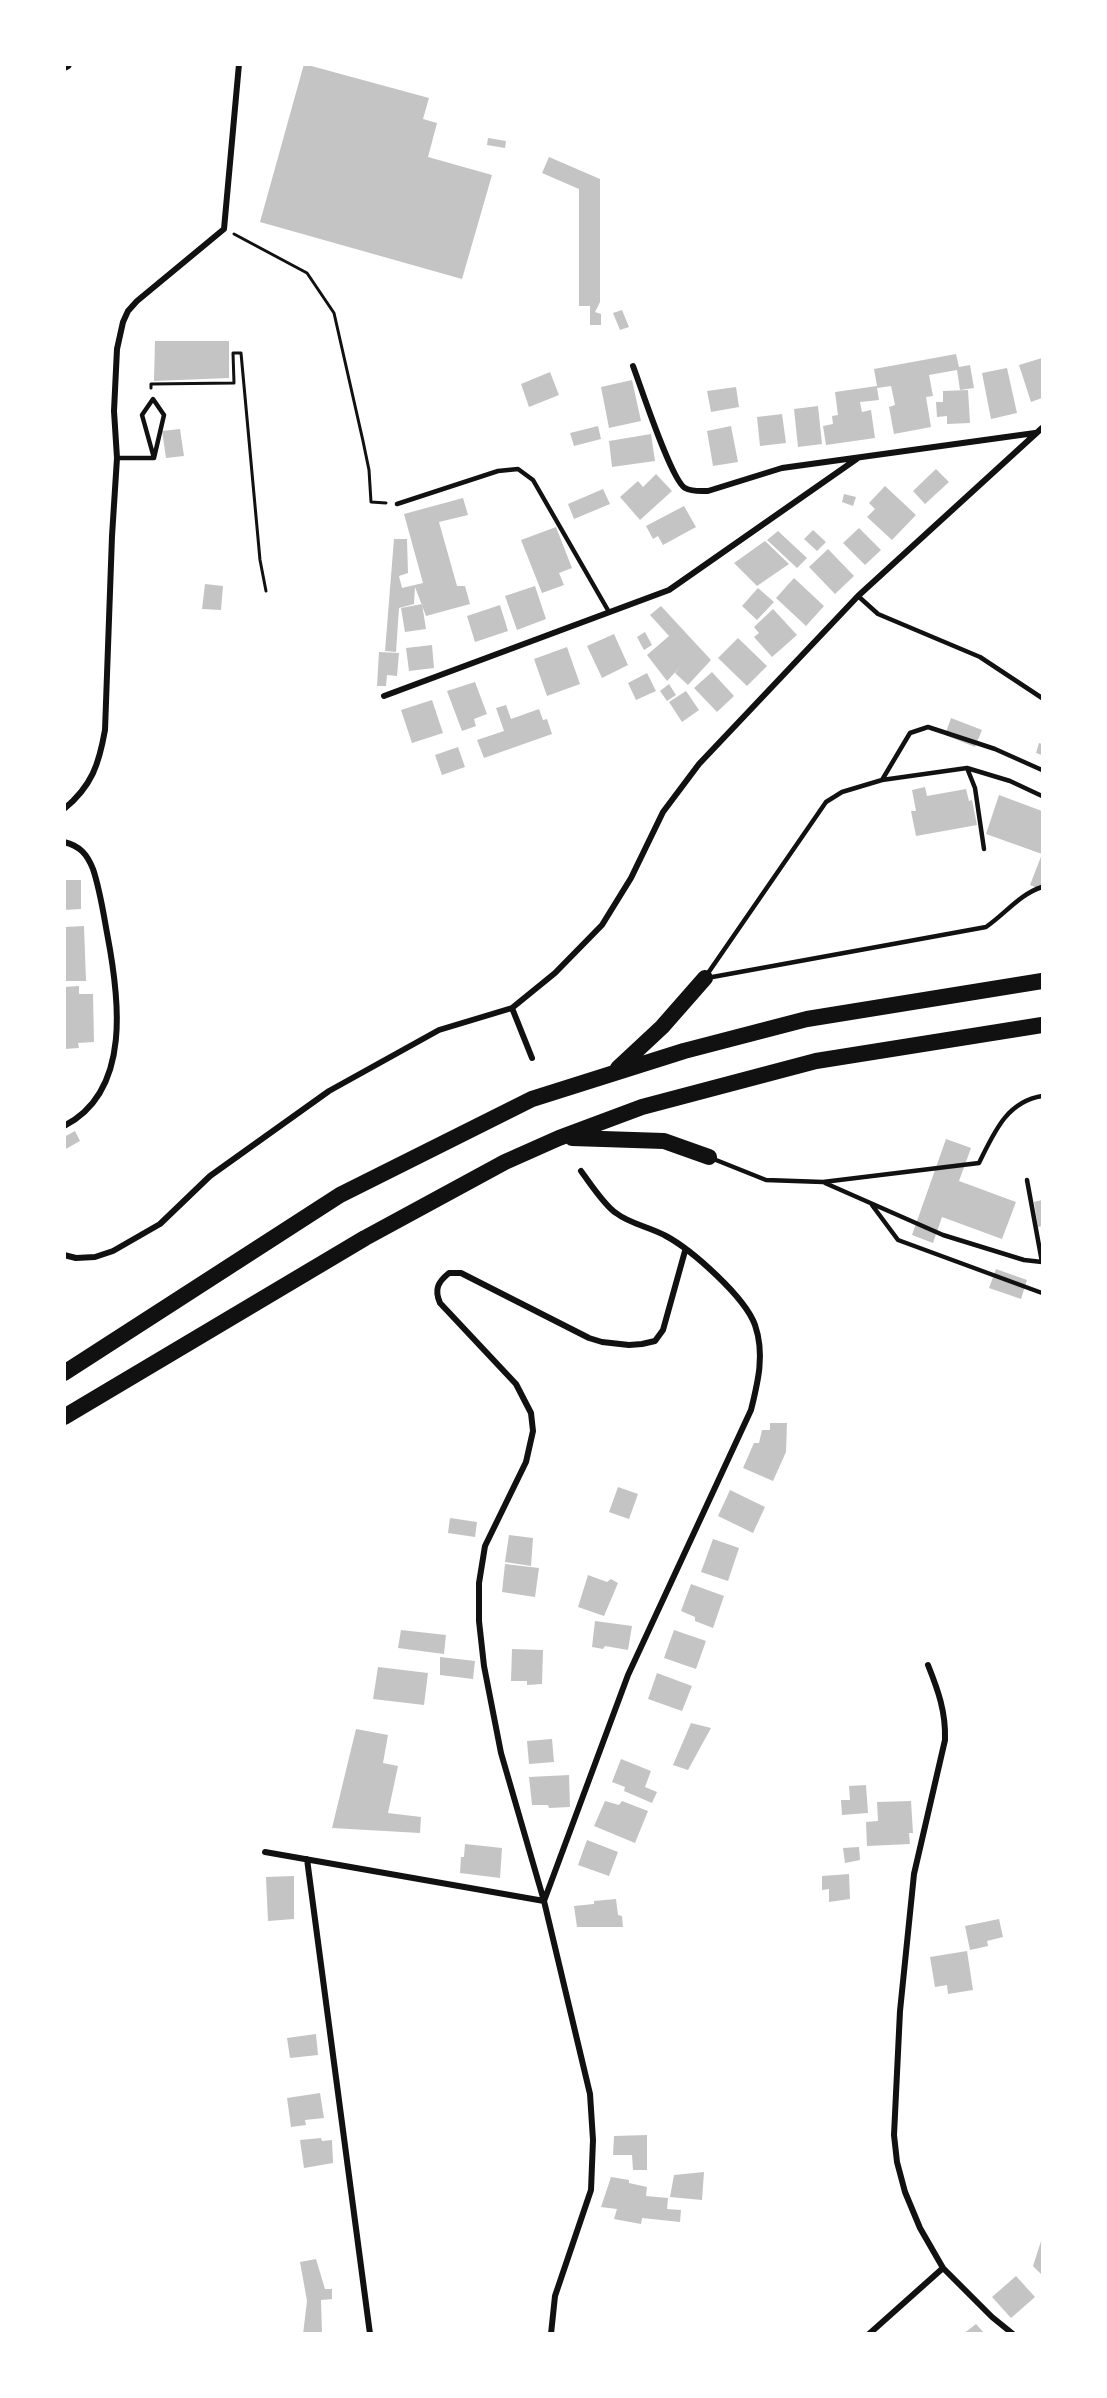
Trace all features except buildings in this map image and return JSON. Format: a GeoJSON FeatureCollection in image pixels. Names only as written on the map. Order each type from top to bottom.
{"type":"FeatureCollection","features":[{"type":"Feature","properties":{"kind":"highway"},"geometry":{"type":"LineString","coordinates":[[616,1071],[662,1027],[705,978]]}},
{"type":"Feature","properties":{"kind":"highway"},"geometry":{"type":"LineString","coordinates":[[64,1373],[340,1195],[532,1099],[616,1071],[807,1018],[1042,981]]}},
{"type":"Feature","properties":{"kind":"highway"},"geometry":{"type":"LineString","coordinates":[[64,1417],[365,1238],[505,1162],[559,1138],[642,1107],[816,1061],[1042,1025]]}},
{"type":"Feature","properties":{"kind":"highway"},"geometry":{"type":"LineString","coordinates":[[559,1138],[664,1141],[709,1158]]}},
{"type":"Feature","properties":{"kind":"street"},"geometry":{"type":"LineString","coordinates":[[64,809],[90,781],[99,759],[105,730],[117,458],[114,411],[119,336],[125,316],[137,301],[224,229],[239,64]]}},
{"type":"Feature","properties":{"kind":"street"},"geometry":{"type":"LineString","coordinates":[[633,366],[673,472],[684,488],[708,491],[782,468],[1036,433]]}},
{"type":"Feature","properties":{"kind":"street"},"geometry":{"type":"LineString","coordinates":[[64,1255],[76,1258],[95,1257],[113,1251],[160,1224],[210,1176],[329,1092],[439,1030],[512,1008],[555,973],[602,925],[631,878],[663,812],[699,764],[858,596],[1042,428]]}},
{"type":"Feature","properties":{"kind":"street"},"geometry":{"type":"LineString","coordinates":[[384,696],[669,590],[858,458]]}},
{"type":"Feature","properties":{"kind":"street"},"geometry":{"type":"LineString","coordinates":[[64,842],[81,849],[89,858],[95,875],[116,979],[118,1005],[115,1040],[108,1077],[99,1097],[86,1113],[64,1126]]}},
{"type":"Feature","properties":{"kind":"street"},"geometry":{"type":"LineString","coordinates":[[512,1008],[532,1058]]}},
{"type":"Feature","properties":{"kind":"street"},"geometry":{"type":"LineString","coordinates":[[544,1901],[628,1675],[751,1410],[760,1377],[759,1346],[754,1324],[737,1298],[712,1270],[667,1236],[615,1213],[580,1172]]}},
{"type":"Feature","properties":{"kind":"street"},"geometry":{"type":"LineString","coordinates":[[551,2334],[555,2296],[591,2190],[593,2140],[590,2094],[544,1901],[501,1753],[484,1666],[479,1622],[479,1583],[485,1546],[526,1462],[533,1431],[531,1413],[516,1384],[440,1302],[436,1293],[439,1281],[449,1273],[461,1273],[589,1338],[615,1344],[642,1344],[655,1341],[663,1330],[685,1251]]}},
{"type":"Feature","properties":{"kind":"street"},"geometry":{"type":"LineString","coordinates":[[928,1665],[942,1700],[946,1725],[945,1740],[914,1874],[900,2011],[894,2135],[897,2162],[905,2192],[920,2228],[943,2268],[992,2317],[1013,2334]]}},
{"type":"Feature","properties":{"kind":"street"},"geometry":{"type":"LineString","coordinates":[[265,1852],[544,1901]]}},
{"type":"Feature","properties":{"kind":"street"},"geometry":{"type":"LineString","coordinates":[[307,1859],[370,2334]]}},
{"type":"Feature","properties":{"kind":"street"},"geometry":{"type":"LineString","coordinates":[[869,2334],[943,2268]]}},
{"type":"Feature","properties":{"kind":"lane"},"geometry":{"type":"LineString","coordinates":[[153,399],[164,415],[154,458],[142,415],[153,399]]}},
{"type":"Feature","properties":{"kind":"lane"},"geometry":{"type":"LineString","coordinates":[[117,458],[154,458]]}},
{"type":"Feature","properties":{"kind":"lane"},"geometry":{"type":"LineString","coordinates":[[397,504],[498,471],[518,469],[533,480],[609,612]]}},
{"type":"Feature","properties":{"kind":"lane"},"geometry":{"type":"LineString","coordinates":[[858,596],[878,614],[980,657],[1042,698]]}},
{"type":"Feature","properties":{"kind":"lane"},"geometry":{"type":"LineString","coordinates":[[882,780],[910,733],[928,727],[995,749],[1042,770]]}},
{"type":"Feature","properties":{"kind":"lane"},"geometry":{"type":"LineString","coordinates":[[967,768],[975,788],[984,849]]}},
{"type":"Feature","properties":{"kind":"lane"},"geometry":{"type":"LineString","coordinates":[[705,978],[826,802],[842,792],[882,780],[967,768],[1010,781],[1042,796]]}},
{"type":"Feature","properties":{"kind":"lane"},"geometry":{"type":"LineString","coordinates":[[705,978],[986,927],[1026,894],[1042,887]]}},
{"type":"Feature","properties":{"kind":"lane"},"geometry":{"type":"LineString","coordinates":[[709,1158],[766,1180],[823,1182],[979,1163],[1008,1113],[1028,1098],[1042,1096]]}},
{"type":"Feature","properties":{"kind":"lane"},"geometry":{"type":"LineString","coordinates":[[823,1182],[943,1235],[1024,1260],[1042,1262],[1027,1180]]}},
{"type":"Feature","properties":{"kind":"lane"},"geometry":{"type":"LineString","coordinates":[[870,1203],[898,1240],[1042,1293]]}},
{"type":"Feature","properties":{"kind":"path"},"geometry":{"type":"LineString","coordinates":[[224,229],[306,273],[334,313],[363,441],[371,502],[397,504]]}},
{"type":"Feature","properties":{"kind":"path"},"geometry":{"type":"LineString","coordinates":[[153,399],[151,384],[234,383],[233,353],[241,353],[259,549],[266,591]]}}]}
